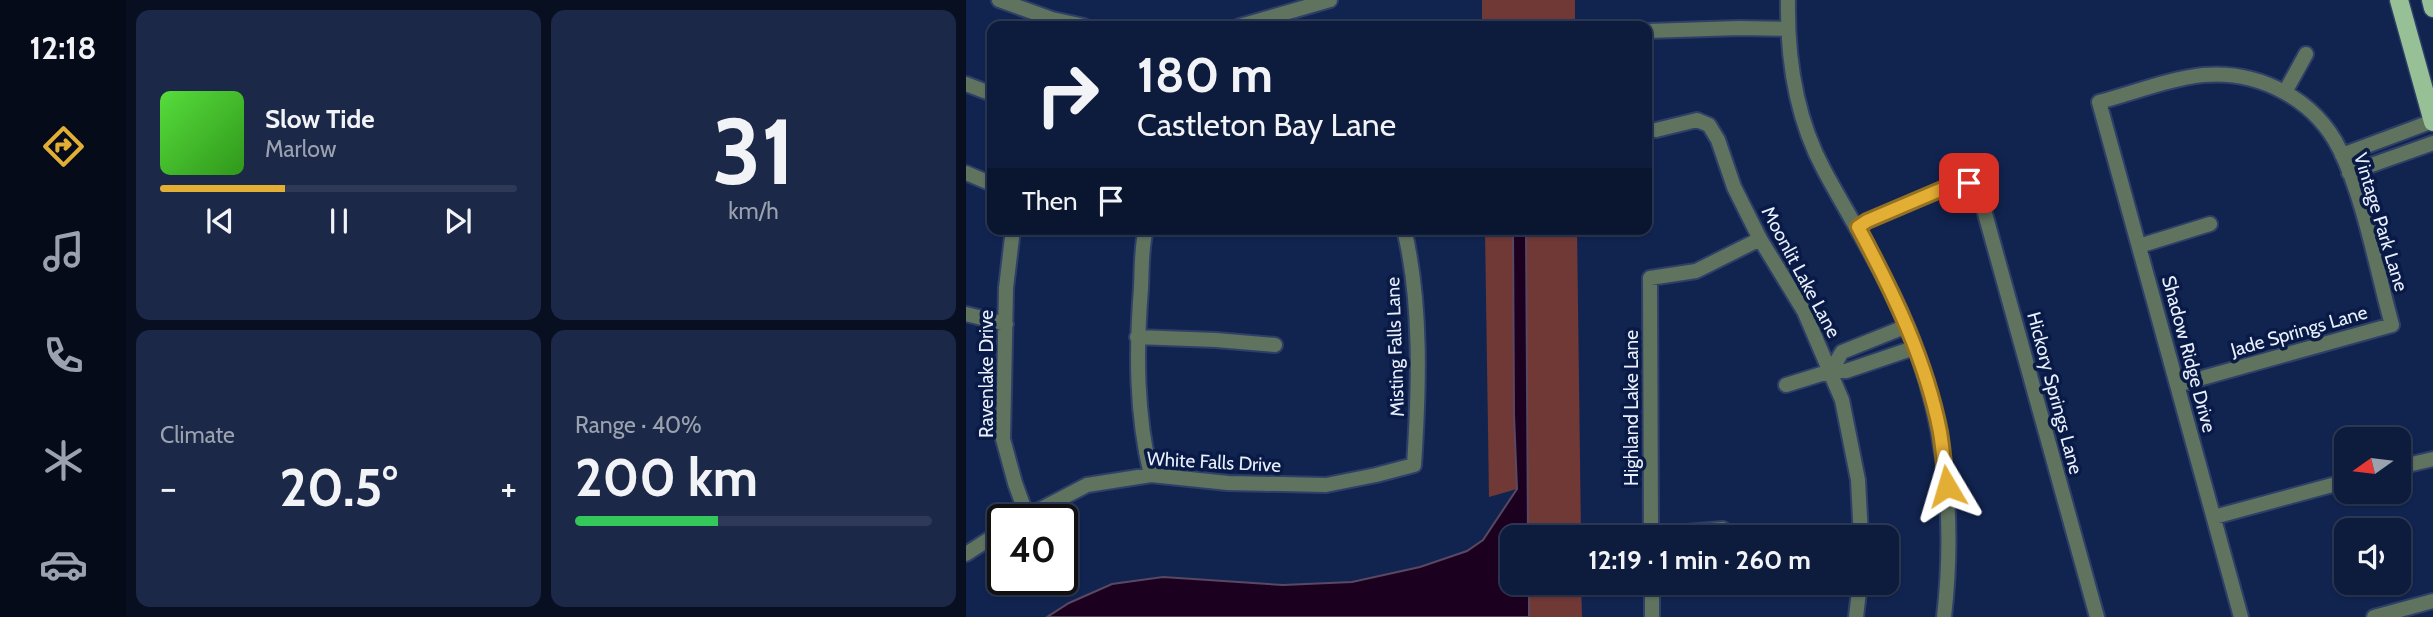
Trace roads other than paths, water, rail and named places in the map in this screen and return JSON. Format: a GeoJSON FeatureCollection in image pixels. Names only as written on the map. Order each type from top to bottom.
{"type":"FeatureCollection","features":[{"type":"Feature","properties":{"kind":"main road"},"geometry":{"type":"LineString","coordinates":[[2399,0],[2433,121]]}},
{"type":"Feature","properties":{"kind":"main road"},"geometry":{"type":"LineString","coordinates":[[2431,0],[2433,8]]}},
{"type":"Feature","properties":{"kind":"street"},"geometry":{"type":"LineString","coordinates":[[999,0],[1061,21]]}},
{"type":"Feature","properties":{"kind":"street"},"geometry":{"type":"LineString","coordinates":[[1273,21],[1330,0]]}},
{"type":"Feature","properties":{"kind":"street"},"geometry":{"type":"LineString","coordinates":[[1788,0],[1788,29],[1794,82],[1808,133],[1824,169],[1858,227],[1907,326],[1940,433],[1950,513],[1944,617]]}},
{"type":"Feature","properties":{"kind":"street"},"geometry":{"type":"LineString","coordinates":[[1652,31],[1788,29]]}},
{"type":"Feature","properties":{"kind":"street"},"geometry":{"type":"LineString","coordinates":[[2285,92],[2306,54]]}},
{"type":"Feature","properties":{"kind":"street","name":"Vintage Park Lane"},"geometry":{"type":"LineString","coordinates":[[2099,102],[2202,75],[2247,78],[2285,92],[2315,116],[2342,155],[2392,325]]}},
{"type":"Feature","properties":{"kind":"street"},"geometry":{"type":"LineString","coordinates":[[966,84],[987,92]]}},
{"type":"Feature","properties":{"kind":"street","name":"Shadow Ridge Drive"},"geometry":{"type":"LineString","coordinates":[[2099,102],[2241,617]]}},
{"type":"Feature","properties":{"kind":"street","name":"Moonlit Lake Lane"},"geometry":{"type":"LineString","coordinates":[[1656,130],[1697,120],[1709,125],[1718,139],[1734,187],[1760,239],[1804,311],[1842,400],[1858,480],[1860,525]]}},
{"type":"Feature","properties":{"kind":"street"},"geometry":{"type":"LineString","coordinates":[[2342,155],[2433,121]]}},
{"type":"Feature","properties":{"kind":"street"},"geometry":{"type":"LineString","coordinates":[[2349,173],[2433,143]]}},
{"type":"Feature","properties":{"kind":"street"},"geometry":{"type":"LineString","coordinates":[[966,173],[987,182]]}},
{"type":"Feature","properties":{"kind":"street","name":"Hickory Springs Lane"},"geometry":{"type":"LineString","coordinates":[[1858,227],[1947,187],[1969,183],[1981,199],[2097,617]]}},
{"type":"Feature","properties":{"kind":"street"},"geometry":{"type":"LineString","coordinates":[[2139,246],[2210,224]]}},
{"type":"Feature","properties":{"kind":"street","name":"Ravenlake Drive"},"geometry":{"type":"LineString","coordinates":[[1012,235],[1006,288],[1003,439],[1020,504]]}},
{"type":"Feature","properties":{"kind":"street"},"geometry":{"type":"LineString","coordinates":[[1146,235],[1138,337],[1139,403],[1144,446],[1151,475]]}},
{"type":"Feature","properties":{"kind":"street","name":"Misting Falls Lane"},"geometry":{"type":"LineString","coordinates":[[1405,235],[1412,268],[1416,342],[1417,418],[1414,465]]}},
{"type":"Feature","properties":{"kind":"street","name":"Highland Lake Lane"},"geometry":{"type":"LineString","coordinates":[[1651,525],[1650,278],[1696,271],[1760,239]]}},
{"type":"Feature","properties":{"kind":"street"},"geometry":{"type":"LineString","coordinates":[[966,314],[1006,324]]}},
{"type":"Feature","properties":{"kind":"street","name":"Jade Springs Lane"},"geometry":{"type":"LineString","coordinates":[[2177,385],[2392,325]]}},
{"type":"Feature","properties":{"kind":"street"},"geometry":{"type":"LineString","coordinates":[[1831,371],[1842,352],[1907,326]]}},
{"type":"Feature","properties":{"kind":"street"},"geometry":{"type":"LineString","coordinates":[[1138,337],[1275,345]]}},
{"type":"Feature","properties":{"kind":"street"},"geometry":{"type":"LineString","coordinates":[[1786,385],[1831,371],[1846,371],[1914,348]]}},
{"type":"Feature","properties":{"kind":"street"},"geometry":{"type":"LineString","coordinates":[[2412,464],[2433,458]]}},
{"type":"Feature","properties":{"kind":"street","name":"White Falls Drive"},"geometry":{"type":"LineString","coordinates":[[1051,504],[1087,485],[1151,475],[1228,483],[1326,485],[1414,465]]}},
{"type":"Feature","properties":{"kind":"street"},"geometry":{"type":"LineString","coordinates":[[2214,517],[2334,485]]}},
{"type":"Feature","properties":{"kind":"street"},"geometry":{"type":"LineString","coordinates":[[966,554],[987,540]]}},
{"type":"Feature","properties":{"kind":"street"},"geometry":{"type":"LineString","coordinates":[[1651,595],[1652,617]]}},
{"type":"Feature","properties":{"kind":"street"},"geometry":{"type":"LineString","coordinates":[[1856,617],[1859,595]]}},
{"type":"Feature","properties":{"kind":"street"},"geometry":{"type":"LineString","coordinates":[[2374,617],[2433,601]]}}]}
